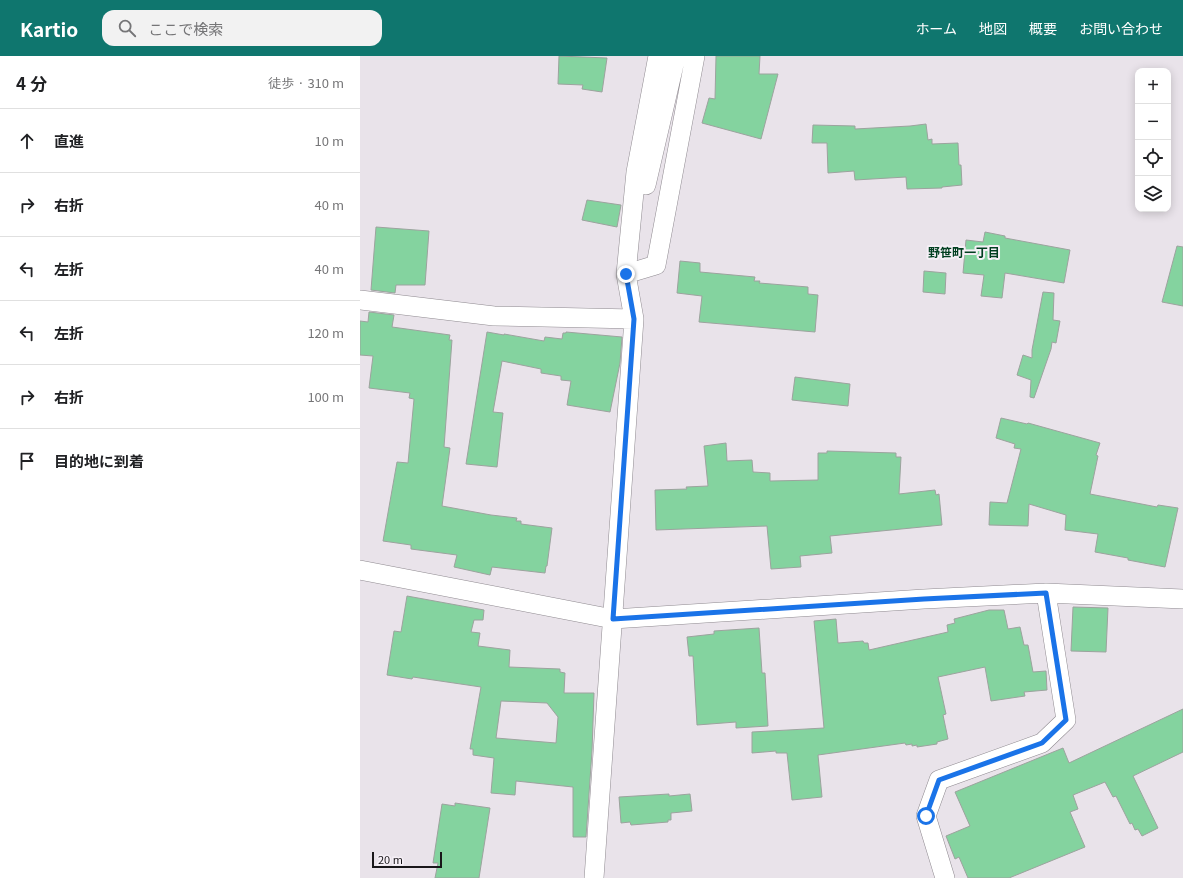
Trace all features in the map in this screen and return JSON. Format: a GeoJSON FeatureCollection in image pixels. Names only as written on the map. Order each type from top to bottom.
{"type":"FeatureCollection","features":[{"type":"Feature","properties":{"kind":"street"},"geometry":{"type":"LineString","coordinates":[[594,878],[634,319],[626,274],[636,172],[658,56]]}},
{"type":"Feature","properties":{"kind":"street"},"geometry":{"type":"LineString","coordinates":[[626,274],[676,56]]}},
{"type":"Feature","properties":{"kind":"street"},"geometry":{"type":"LineString","coordinates":[[626,274],[656,265],[694,56]]}},
{"type":"Feature","properties":{"kind":"street"},"geometry":{"type":"LineString","coordinates":[[360,300],[494,316],[634,319]]}},
{"type":"Feature","properties":{"kind":"street"},"geometry":{"type":"LineString","coordinates":[[360,570],[613,619],[924,599],[1046,593],[1183,599]]}},
{"type":"Feature","properties":{"kind":"street"},"geometry":{"type":"LineString","coordinates":[[945,878],[926,816],[939,780],[1042,743],[1066,720],[1046,593]]}},
{"type":"Feature","properties":{"kind":"building"},"geometry":{"type":"Polygon","coordinates":[[[559,56],[607,58],[602,92],[582,89],[583,85],[558,84],[559,56]]]}},
{"type":"Feature","properties":{"kind":"building"},"geometry":{"type":"Polygon","coordinates":[[[716,56],[760,56],[759,74],[778,74],[761,139],[702,123],[709,98],[715,99],[716,56]]]}},
{"type":"Feature","properties":{"kind":"building"},"geometry":{"type":"Polygon","coordinates":[[[926,124],[928,140],[932,139],[932,144],[958,143],[962,185],[942,188],[907,189],[906,177],[855,180],[854,171],[828,173],[827,143],[812,143],[813,125],[855,126],[855,129],[926,124]]]}},
{"type":"Feature","properties":{"kind":"building"},"geometry":{"type":"Polygon","coordinates":[[[587,200],[621,205],[617,227],[582,220],[587,200]]]}},
{"type":"Feature","properties":{"kind":"building"},"geometry":{"type":"Polygon","coordinates":[[[376,227],[429,231],[425,285],[396,285],[395,293],[371,290],[376,227]]]}},
{"type":"Feature","properties":{"kind":"building"},"geometry":{"type":"Polygon","coordinates":[[[985,232],[1005,236],[1005,238],[1070,250],[1064,283],[1005,273],[1002,298],[981,296],[984,275],[963,273],[966,240],[983,242],[985,232]]]}},
{"type":"Feature","properties":{"kind":"building"},"geometry":{"type":"Polygon","coordinates":[[[1177,246],[1183,247],[1183,306],[1162,302],[1177,246]]]}},
{"type":"Feature","properties":{"kind":"building"},"geometry":{"type":"Polygon","coordinates":[[[680,261],[700,263],[700,272],[755,277],[754,281],[760,281],[759,283],[808,287],[808,294],[818,295],[815,332],[699,322],[702,296],[677,293],[680,261]]]}},
{"type":"Feature","properties":{"kind":"building"},"geometry":{"type":"Polygon","coordinates":[[[924,271],[946,273],[945,294],[923,292],[924,271]]]}},
{"type":"Feature","properties":{"kind":"building"},"geometry":{"type":"Polygon","coordinates":[[[1043,292],[1054,293],[1053,320],[1060,321],[1056,343],[1052,342],[1034,398],[1030,397],[1031,380],[1017,375],[1023,355],[1032,358],[1032,350],[1043,292]]]}},
{"type":"Feature","properties":{"kind":"building"},"geometry":{"type":"Polygon","coordinates":[[[369,312],[394,315],[392,327],[450,335],[449,340],[452,340],[444,447],[450,448],[442,506],[517,518],[516,521],[521,521],[521,524],[552,528],[545,573],[492,567],[490,575],[454,567],[457,555],[411,549],[411,545],[383,541],[397,462],[408,463],[414,399],[409,398],[410,393],[369,388],[373,356],[360,355],[360,321],[368,322],[369,312]]]}},
{"type":"Feature","properties":{"kind":"building"},"geometry":{"type":"Polygon","coordinates":[[[487,332],[544,341],[545,337],[562,339],[563,333],[566,332],[622,337],[620,363],[610,412],[567,405],[571,381],[561,380],[561,376],[541,373],[541,369],[502,361],[493,412],[503,413],[497,467],[466,464],[487,332]]]}},
{"type":"Feature","properties":{"kind":"building"},"geometry":{"type":"Polygon","coordinates":[[[795,377],[850,384],[848,406],[792,400],[795,377]]]}},
{"type":"Feature","properties":{"kind":"building"},"geometry":{"type":"Polygon","coordinates":[[[1001,418],[1028,423],[1100,443],[1096,455],[1098,456],[1090,494],[1157,507],[1158,505],[1178,508],[1165,567],[1095,552],[1098,534],[1065,530],[1066,515],[1029,504],[1028,526],[989,525],[990,502],[1007,503],[1021,449],[1014,448],[1015,444],[996,438],[1001,418]]]}},
{"type":"Feature","properties":{"kind":"building"},"geometry":{"type":"Polygon","coordinates":[[[726,443],[727,461],[752,460],[753,472],[770,473],[770,481],[818,480],[818,453],[827,453],[827,451],[896,453],[896,457],[901,457],[899,494],[935,490],[936,495],[939,494],[942,525],[830,536],[832,553],[800,556],[801,567],[771,569],[767,526],[656,530],[655,490],[687,489],[686,487],[708,486],[704,446],[726,443]]]}},
{"type":"Feature","properties":{"kind":"building"},"geometry":{"type":"Polygon","coordinates":[[[407,596],[484,610],[483,620],[474,620],[471,632],[480,633],[478,646],[510,650],[509,667],[560,669],[560,672],[565,673],[564,693],[594,693],[592,751],[586,837],[573,837],[573,787],[516,781],[515,795],[491,793],[494,758],[473,755],[473,749],[470,749],[481,687],[413,677],[412,679],[387,675],[394,631],[401,632],[407,596]],[[501,701],[496,738],[556,743],[558,717],[547,703],[501,701]]]}},
{"type":"Feature","properties":{"kind":"building"},"geometry":{"type":"Polygon","coordinates":[[[1073,607],[1108,608],[1106,652],[1071,651],[1073,607]]]}},
{"type":"Feature","properties":{"kind":"building"},"geometry":{"type":"Polygon","coordinates":[[[989,610],[1004,610],[1008,629],[1020,627],[1024,645],[1028,645],[1033,672],[1046,671],[1047,690],[1024,692],[1025,696],[991,701],[985,667],[938,677],[946,714],[943,715],[948,739],[937,742],[937,744],[917,747],[917,745],[906,745],[905,743],[818,755],[822,797],[792,800],[787,753],[776,753],[776,751],[752,753],[752,732],[824,728],[814,621],[836,619],[838,643],[863,641],[864,643],[868,643],[869,650],[948,632],[947,625],[955,623],[954,619],[989,610]]]}},
{"type":"Feature","properties":{"kind":"building"},"geometry":{"type":"Polygon","coordinates":[[[759,628],[762,673],[765,673],[768,726],[736,728],[736,722],[697,725],[693,656],[689,656],[687,637],[714,634],[714,631],[759,628]]]}},
{"type":"Feature","properties":{"kind":"building"},"geometry":{"type":"Polygon","coordinates":[[[1183,709],[1183,752],[1133,776],[1158,828],[1142,836],[1138,829],[1135,830],[1132,823],[1130,824],[1116,796],[1113,797],[1105,782],[1073,795],[1078,809],[1070,812],[1085,847],[1009,878],[968,878],[959,857],[955,859],[946,836],[970,826],[955,792],[1063,748],[1069,763],[1183,709]]]}},
{"type":"Feature","properties":{"kind":"building"},"geometry":{"type":"Polygon","coordinates":[[[669,794],[669,796],[690,794],[692,811],[671,813],[671,820],[668,820],[668,822],[631,825],[630,822],[621,823],[619,797],[669,794]]]}},
{"type":"Feature","properties":{"kind":"building"},"geometry":{"type":"Polygon","coordinates":[[[455,803],[490,808],[479,878],[435,878],[438,863],[433,863],[442,804],[455,806],[455,803]]]}},
{"type":"Feature","properties":{"kind":"district","name":"野笹町一丁目"},"geometry":{"type":"Point","coordinates":[964,251]}},
{"type":"Feature","properties":{"kind":"route"},"geometry":{"type":"LineString","coordinates":[[626,274],[634,319],[613,619],[924,599],[1046,593],[1066,720],[1042,743],[939,780],[926,816]]}}]}
